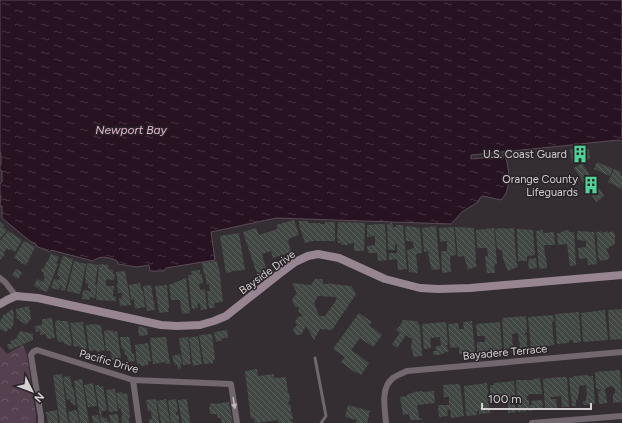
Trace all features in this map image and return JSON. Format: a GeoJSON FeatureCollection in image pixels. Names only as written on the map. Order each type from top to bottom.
{"type":"FeatureCollection","features":[{"type":"Feature","properties":{"kind":"main road","name":"Bayside Drive"},"geometry":{"type":"LineString","coordinates":[[16,296],[38,298],[146,322],[177,326],[200,325],[226,316],[295,262],[308,256],[318,254],[339,258],[385,279],[420,288],[470,288],[622,275]]}},
{"type":"Feature","properties":{"kind":"main road"},"geometry":{"type":"LineString","coordinates":[[0,304],[16,296]]}},
{"type":"Feature","properties":{"kind":"street"},"geometry":{"type":"LineString","coordinates":[[0,278],[16,296]]}},
{"type":"Feature","properties":{"kind":"street","name":"Pacific Drive"},"geometry":{"type":"LineString","coordinates":[[41,423],[31,360],[31,355],[37,350],[133,380],[231,384],[237,423]]}},
{"type":"Feature","properties":{"kind":"street","name":"Bayadere Terrace"},"geometry":{"type":"LineString","coordinates":[[386,423],[384,396],[386,386],[392,379],[407,371],[622,352]]}},
{"type":"Feature","properties":{"kind":"street"},"geometry":{"type":"LineString","coordinates":[[133,380],[139,423]]}},
{"type":"Feature","properties":{"kind":"street"},"geometry":{"type":"LineString","coordinates":[[532,423],[622,416]]}},
{"type":"Feature","properties":{"kind":"lane"},"geometry":{"type":"LineString","coordinates":[[315,358],[326,416],[321,423]]}},
{"type":"Feature","properties":{"kind":"green space"},"geometry":{"type":"Polygon","coordinates":[[[23,345],[27,355],[36,423],[0,423],[0,346],[7,354],[23,345]]]}},
{"type":"Feature","properties":{"kind":"water","name":"Newport Bay"},"geometry":{"type":"Polygon","coordinates":[[[0,0],[622,0],[622,142],[619,140],[471,155],[471,159],[505,156],[509,176],[507,191],[501,200],[483,196],[478,202],[462,212],[451,224],[276,218],[211,232],[215,260],[166,268],[164,271],[150,271],[149,265],[137,267],[118,264],[117,261],[111,258],[102,257],[93,261],[51,250],[50,252],[36,246],[37,245],[31,242],[2,218],[2,206],[0,206],[0,184],[2,182],[2,171],[0,170],[0,0]]]}},
{"type":"Feature","properties":{"kind":"building","name":"U.S. Coast Guard"},"geometry":{"type":"Polygon","coordinates":[[[582,148],[583,150],[589,149],[590,159],[584,160],[584,162],[572,163],[570,149],[582,148]]]}},
{"type":"Feature","properties":{"kind":"building"},"geometry":{"type":"Polygon","coordinates":[[[597,162],[613,169],[610,176],[594,169],[597,162]]]}},
{"type":"Feature","properties":{"kind":"building","name":"Orange County Lifeguards"},"geometry":{"type":"Polygon","coordinates":[[[582,163],[604,196],[596,202],[574,168],[582,163]]]}},
{"type":"Feature","properties":{"kind":"building"},"geometry":{"type":"Polygon","coordinates":[[[614,169],[621,172],[622,189],[608,182],[614,169]]]}},
{"type":"Feature","properties":{"kind":"building"},"geometry":{"type":"Polygon","coordinates":[[[294,220],[299,235],[290,238],[288,241],[291,252],[273,258],[271,251],[262,254],[266,268],[263,269],[264,272],[257,274],[243,232],[256,228],[259,235],[278,229],[276,225],[294,220]]]}},
{"type":"Feature","properties":{"kind":"building"},"geometry":{"type":"Polygon","coordinates":[[[299,221],[308,221],[308,223],[320,224],[325,224],[325,222],[335,222],[335,241],[312,241],[305,243],[299,221]]]}},
{"type":"Feature","properties":{"kind":"building"},"geometry":{"type":"Polygon","coordinates":[[[0,222],[7,230],[0,239],[0,222]]]}},
{"type":"Feature","properties":{"kind":"building"},"geometry":{"type":"Polygon","coordinates":[[[338,222],[365,223],[364,251],[354,251],[354,243],[341,245],[341,243],[338,243],[338,222]]]}},
{"type":"Feature","properties":{"kind":"building"},"geometry":{"type":"Polygon","coordinates":[[[392,223],[393,227],[396,227],[396,225],[403,225],[407,269],[398,270],[397,259],[389,260],[389,253],[397,253],[397,244],[395,244],[395,250],[388,250],[387,224],[392,223]]]}},
{"type":"Feature","properties":{"kind":"building"},"geometry":{"type":"Polygon","coordinates":[[[385,224],[387,260],[378,261],[377,253],[368,253],[367,246],[375,245],[375,236],[367,237],[367,225],[385,224]]]}},
{"type":"Feature","properties":{"kind":"building"},"geometry":{"type":"Polygon","coordinates":[[[436,226],[440,269],[432,270],[428,251],[424,252],[422,228],[436,226]]]}},
{"type":"Feature","properties":{"kind":"building"},"geometry":{"type":"Polygon","coordinates":[[[405,227],[420,228],[422,253],[416,254],[418,273],[409,272],[407,250],[414,248],[413,242],[406,241],[405,227]]]}},
{"type":"Feature","properties":{"kind":"building"},"geometry":{"type":"Polygon","coordinates":[[[454,227],[456,255],[450,256],[451,272],[442,273],[441,251],[447,251],[447,241],[440,242],[439,228],[454,227]]]}},
{"type":"Feature","properties":{"kind":"building"},"geometry":{"type":"Polygon","coordinates":[[[455,227],[474,228],[475,261],[477,266],[468,270],[464,256],[458,257],[455,227]]]}},
{"type":"Feature","properties":{"kind":"building"},"geometry":{"type":"Polygon","coordinates":[[[494,228],[497,264],[494,265],[495,273],[487,273],[485,256],[488,256],[487,248],[477,248],[476,230],[494,228]]]}},
{"type":"Feature","properties":{"kind":"building"},"geometry":{"type":"Polygon","coordinates":[[[514,228],[516,261],[518,267],[508,271],[503,259],[502,250],[497,248],[495,229],[514,228]]]}},
{"type":"Feature","properties":{"kind":"building"},"geometry":{"type":"Polygon","coordinates":[[[517,229],[533,230],[535,255],[527,256],[527,261],[518,261],[517,229]]]}},
{"type":"Feature","properties":{"kind":"building"},"geometry":{"type":"Polygon","coordinates":[[[543,230],[543,233],[554,232],[555,245],[544,245],[547,268],[539,269],[536,231],[543,230]]]}},
{"type":"Feature","properties":{"kind":"building"},"geometry":{"type":"Polygon","coordinates":[[[566,230],[569,232],[574,232],[576,265],[570,266],[567,244],[558,245],[557,233],[561,233],[566,230]]]}},
{"type":"Feature","properties":{"kind":"building"},"geometry":{"type":"Polygon","coordinates":[[[8,231],[22,240],[15,252],[7,248],[3,253],[5,254],[0,260],[0,241],[8,231]]]}},
{"type":"Feature","properties":{"kind":"building"},"geometry":{"type":"Polygon","coordinates":[[[577,231],[594,232],[597,264],[588,265],[587,258],[579,259],[578,248],[586,247],[586,241],[577,240],[577,231]]]}},
{"type":"Feature","properties":{"kind":"building"},"geometry":{"type":"Polygon","coordinates":[[[601,231],[602,233],[608,231],[608,233],[613,231],[615,235],[615,244],[606,249],[610,258],[604,261],[600,261],[598,256],[597,236],[595,233],[601,231]]]}},
{"type":"Feature","properties":{"kind":"building"},"geometry":{"type":"Polygon","coordinates":[[[239,233],[245,270],[226,273],[220,236],[239,233]]]}},
{"type":"Feature","properties":{"kind":"building"},"geometry":{"type":"Polygon","coordinates":[[[24,241],[35,247],[26,265],[20,263],[21,262],[14,258],[24,241]]]}},
{"type":"Feature","properties":{"kind":"building"},"geometry":{"type":"Polygon","coordinates":[[[51,254],[59,257],[56,263],[58,264],[47,292],[39,289],[41,285],[39,288],[34,286],[37,279],[43,282],[45,277],[43,276],[44,273],[41,271],[51,254]]]}},
{"type":"Feature","properties":{"kind":"building"},"geometry":{"type":"Polygon","coordinates":[[[63,256],[73,259],[65,291],[61,290],[62,286],[60,286],[59,290],[51,288],[54,279],[59,280],[60,276],[57,276],[63,256]]]}},
{"type":"Feature","properties":{"kind":"building"},"geometry":{"type":"Polygon","coordinates":[[[536,258],[537,268],[529,269],[529,259],[536,258]]]}},
{"type":"Feature","properties":{"kind":"building"},"geometry":{"type":"Polygon","coordinates":[[[74,261],[86,264],[80,294],[67,291],[74,261]]]}},
{"type":"Feature","properties":{"kind":"building"},"geometry":{"type":"Polygon","coordinates":[[[217,261],[223,302],[214,303],[215,308],[209,308],[207,291],[210,291],[209,284],[207,285],[202,263],[217,261]]]}},
{"type":"Feature","properties":{"kind":"building"},"geometry":{"type":"Polygon","coordinates":[[[87,263],[98,265],[95,298],[90,297],[89,300],[82,299],[83,290],[90,291],[91,289],[88,288],[88,284],[85,283],[87,263]]]}},
{"type":"Feature","properties":{"kind":"building"},"geometry":{"type":"Polygon","coordinates":[[[99,264],[109,265],[108,269],[113,270],[113,274],[115,274],[114,280],[106,279],[106,286],[114,286],[113,296],[116,297],[116,301],[96,300],[99,264]]]}},
{"type":"Feature","properties":{"kind":"building"},"geometry":{"type":"Polygon","coordinates":[[[16,269],[22,273],[18,279],[12,275],[16,269]]]}},
{"type":"Feature","properties":{"kind":"building"},"geometry":{"type":"Polygon","coordinates":[[[200,270],[203,283],[199,284],[200,290],[205,289],[207,309],[201,310],[200,303],[197,304],[198,308],[192,309],[188,275],[192,275],[191,271],[200,270]]]}},
{"type":"Feature","properties":{"kind":"building"},"geometry":{"type":"Polygon","coordinates":[[[125,271],[131,305],[120,306],[119,298],[122,298],[122,293],[118,293],[116,272],[125,271]]]}},
{"type":"Feature","properties":{"kind":"building"},"geometry":{"type":"Polygon","coordinates":[[[186,278],[190,313],[182,314],[180,300],[171,300],[169,285],[186,278]]]}},
{"type":"Feature","properties":{"kind":"building"},"geometry":{"type":"Polygon","coordinates":[[[315,279],[322,279],[324,284],[330,283],[351,286],[356,294],[332,330],[320,329],[314,340],[306,326],[301,335],[296,335],[293,330],[297,325],[295,322],[298,317],[303,316],[298,310],[299,308],[295,307],[292,300],[297,293],[292,283],[311,285],[315,279]],[[318,296],[314,303],[319,316],[325,316],[337,299],[335,297],[318,296]]]}},
{"type":"Feature","properties":{"kind":"building"},"geometry":{"type":"Polygon","coordinates":[[[140,283],[143,291],[145,307],[135,309],[134,299],[131,300],[129,285],[140,283]]]}},
{"type":"Feature","properties":{"kind":"building"},"geometry":{"type":"Polygon","coordinates":[[[151,285],[155,310],[147,311],[143,286],[151,285]]]}},
{"type":"Feature","properties":{"kind":"building"},"geometry":{"type":"Polygon","coordinates":[[[167,285],[169,312],[159,313],[155,286],[167,285]]]}},
{"type":"Feature","properties":{"kind":"building"},"geometry":{"type":"Polygon","coordinates":[[[29,306],[31,319],[26,325],[19,320],[21,318],[17,319],[16,309],[29,306]]]}},
{"type":"Feature","properties":{"kind":"building"},"geometry":{"type":"Polygon","coordinates":[[[13,309],[14,323],[11,329],[9,328],[6,332],[0,329],[0,322],[4,314],[5,315],[13,309]]]}},
{"type":"Feature","properties":{"kind":"building"},"geometry":{"type":"Polygon","coordinates":[[[622,309],[622,339],[610,340],[608,310],[622,309]]]}},
{"type":"Feature","properties":{"kind":"building"},"geometry":{"type":"Polygon","coordinates":[[[605,310],[608,340],[583,342],[581,313],[605,310]]]}},
{"type":"Feature","properties":{"kind":"building"},"geometry":{"type":"Polygon","coordinates":[[[579,312],[581,342],[573,343],[573,340],[569,340],[569,343],[557,344],[555,314],[579,312]]]}},
{"type":"Feature","properties":{"kind":"building"},"geometry":{"type":"Polygon","coordinates":[[[359,313],[372,322],[369,325],[382,335],[373,347],[360,338],[351,350],[369,363],[361,375],[341,362],[345,357],[333,349],[359,313]]]}},
{"type":"Feature","properties":{"kind":"building"},"geometry":{"type":"Polygon","coordinates":[[[553,315],[554,322],[552,322],[554,345],[531,348],[528,317],[553,315]]]}},
{"type":"Feature","properties":{"kind":"building"},"geometry":{"type":"Polygon","coordinates":[[[526,316],[527,332],[525,335],[527,335],[527,347],[520,348],[518,333],[512,334],[513,349],[504,349],[502,318],[526,316]]]}},
{"type":"Feature","properties":{"kind":"building"},"geometry":{"type":"Polygon","coordinates":[[[52,318],[55,338],[47,339],[46,334],[40,335],[40,331],[36,332],[35,326],[42,325],[43,319],[52,318]]]}},
{"type":"Feature","properties":{"kind":"building"},"geometry":{"type":"Polygon","coordinates":[[[58,320],[68,321],[72,345],[68,346],[67,344],[64,344],[64,342],[60,342],[57,339],[55,323],[58,320]]]}},
{"type":"Feature","properties":{"kind":"building"},"geometry":{"type":"Polygon","coordinates":[[[402,320],[417,321],[420,326],[422,356],[414,357],[411,348],[413,340],[406,335],[397,348],[392,344],[400,333],[396,330],[402,323],[402,320]]]}},
{"type":"Feature","properties":{"kind":"building"},"geometry":{"type":"Polygon","coordinates":[[[472,321],[475,352],[459,354],[459,347],[450,348],[448,324],[458,323],[459,329],[464,329],[463,322],[472,321]]]}},
{"type":"Feature","properties":{"kind":"building"},"geometry":{"type":"Polygon","coordinates":[[[83,322],[87,349],[80,350],[79,346],[74,347],[70,323],[83,322]]]}},
{"type":"Feature","properties":{"kind":"building"},"geometry":{"type":"Polygon","coordinates":[[[446,322],[448,345],[446,345],[449,351],[439,355],[433,355],[433,351],[437,351],[435,347],[441,345],[440,337],[430,338],[431,348],[424,349],[422,324],[446,322]]]}},
{"type":"Feature","properties":{"kind":"building"},"geometry":{"type":"Polygon","coordinates":[[[500,322],[502,350],[477,352],[477,342],[485,342],[485,336],[477,336],[476,324],[500,322]]]}},
{"type":"Feature","properties":{"kind":"building"},"geometry":{"type":"Polygon","coordinates":[[[86,325],[101,325],[105,350],[97,352],[96,350],[89,351],[86,325]]]}},
{"type":"Feature","properties":{"kind":"building"},"geometry":{"type":"Polygon","coordinates":[[[138,326],[147,328],[148,335],[139,336],[138,326]]]}},
{"type":"Feature","properties":{"kind":"building"},"geometry":{"type":"Polygon","coordinates":[[[113,330],[113,332],[117,331],[121,358],[112,360],[111,352],[106,351],[104,331],[113,330]]]}},
{"type":"Feature","properties":{"kind":"building"},"geometry":{"type":"Polygon","coordinates":[[[227,330],[228,338],[222,338],[222,340],[216,342],[214,332],[227,330]]]}},
{"type":"Feature","properties":{"kind":"building"},"geometry":{"type":"Polygon","coordinates":[[[20,331],[33,334],[33,340],[9,350],[7,345],[12,343],[10,341],[16,339],[20,331]]]}},
{"type":"Feature","properties":{"kind":"building"},"geometry":{"type":"Polygon","coordinates":[[[212,334],[215,359],[213,364],[204,364],[199,335],[212,334]]]}},
{"type":"Feature","properties":{"kind":"building"},"geometry":{"type":"Polygon","coordinates":[[[198,336],[202,364],[193,366],[189,338],[198,336]]]}},
{"type":"Feature","properties":{"kind":"building"},"geometry":{"type":"Polygon","coordinates":[[[120,337],[129,337],[132,354],[134,354],[135,361],[128,362],[127,355],[125,355],[124,349],[122,349],[120,337]]]}},
{"type":"Feature","properties":{"kind":"building"},"geometry":{"type":"Polygon","coordinates":[[[166,337],[170,364],[166,364],[165,362],[153,364],[150,338],[166,337]]]}},
{"type":"Feature","properties":{"kind":"building"},"geometry":{"type":"Polygon","coordinates":[[[188,337],[191,364],[183,365],[179,338],[188,337]]]}},
{"type":"Feature","properties":{"kind":"building"},"geometry":{"type":"Polygon","coordinates":[[[148,343],[151,361],[148,362],[148,365],[141,366],[140,364],[137,364],[135,345],[148,343]]]}},
{"type":"Feature","properties":{"kind":"building"},"geometry":{"type":"Polygon","coordinates":[[[180,354],[182,364],[180,364],[181,368],[178,369],[172,356],[180,354]]]}},
{"type":"Feature","properties":{"kind":"building"},"geometry":{"type":"Polygon","coordinates":[[[257,369],[258,376],[274,374],[274,378],[286,377],[290,401],[288,401],[289,405],[291,405],[290,413],[292,412],[293,419],[290,419],[293,423],[279,423],[278,420],[255,423],[254,418],[251,419],[245,371],[257,369]]]}},
{"type":"Feature","properties":{"kind":"building"},"geometry":{"type":"Polygon","coordinates":[[[620,370],[622,402],[613,403],[613,394],[615,394],[615,389],[612,386],[605,389],[607,403],[599,404],[598,391],[601,390],[596,388],[595,372],[620,370]]]}},
{"type":"Feature","properties":{"kind":"building"},"geometry":{"type":"Polygon","coordinates":[[[62,374],[68,423],[60,423],[53,375],[62,374]]]}},
{"type":"Feature","properties":{"kind":"building"},"geometry":{"type":"Polygon","coordinates":[[[588,375],[593,376],[595,404],[584,405],[583,401],[586,401],[587,396],[586,385],[579,386],[576,406],[572,406],[569,378],[588,375]]]}},
{"type":"Feature","properties":{"kind":"building"},"geometry":{"type":"Polygon","coordinates":[[[70,376],[76,405],[71,403],[70,399],[67,400],[63,377],[70,376]]]}},
{"type":"Feature","properties":{"kind":"building"},"geometry":{"type":"Polygon","coordinates":[[[567,377],[569,407],[562,407],[561,396],[551,397],[551,399],[556,399],[557,408],[545,408],[543,379],[567,377]]]}},
{"type":"Feature","properties":{"kind":"building"},"geometry":{"type":"Polygon","coordinates":[[[540,378],[542,394],[529,394],[527,396],[527,400],[529,400],[529,406],[532,405],[531,401],[542,400],[543,409],[518,412],[516,380],[533,380],[540,378]]]}},
{"type":"Feature","properties":{"kind":"building"},"geometry":{"type":"Polygon","coordinates":[[[82,379],[89,423],[80,423],[74,381],[82,379]]]}},
{"type":"Feature","properties":{"kind":"building"},"geometry":{"type":"Polygon","coordinates":[[[514,381],[516,412],[508,413],[508,398],[502,399],[502,401],[490,402],[490,385],[494,385],[494,383],[514,381]]]}},
{"type":"Feature","properties":{"kind":"building"},"geometry":{"type":"Polygon","coordinates":[[[93,383],[97,406],[88,407],[84,385],[93,383]]]}},
{"type":"Feature","properties":{"kind":"building"},"geometry":{"type":"Polygon","coordinates":[[[487,383],[489,401],[487,401],[489,404],[490,413],[479,414],[479,411],[477,411],[477,415],[466,416],[464,386],[487,383]]]}},
{"type":"Feature","properties":{"kind":"building"},"geometry":{"type":"Polygon","coordinates":[[[460,384],[464,416],[451,418],[450,410],[447,410],[448,416],[439,417],[438,405],[449,405],[449,397],[444,397],[443,385],[460,384]]]}},
{"type":"Feature","properties":{"kind":"building"},"geometry":{"type":"Polygon","coordinates":[[[95,385],[99,385],[100,387],[103,386],[107,410],[101,412],[102,417],[107,418],[109,423],[101,423],[95,385]]]}},
{"type":"Feature","properties":{"kind":"building"},"geometry":{"type":"Polygon","coordinates":[[[115,389],[118,411],[109,412],[106,390],[115,389]]]}},
{"type":"Feature","properties":{"kind":"building"},"geometry":{"type":"Polygon","coordinates":[[[434,391],[435,403],[417,405],[419,419],[422,418],[422,420],[410,420],[409,414],[403,415],[400,397],[407,396],[408,394],[414,393],[413,392],[434,391]]]}},
{"type":"Feature","properties":{"kind":"building"},"geometry":{"type":"Polygon","coordinates":[[[122,392],[122,394],[127,393],[130,417],[129,423],[122,423],[121,408],[119,409],[116,393],[122,392]]]}},
{"type":"Feature","properties":{"kind":"building"},"geometry":{"type":"Polygon","coordinates":[[[156,399],[159,423],[149,423],[149,420],[152,419],[151,411],[148,411],[146,400],[156,399]]]}},
{"type":"Feature","properties":{"kind":"building"},"geometry":{"type":"Polygon","coordinates":[[[166,399],[170,422],[161,423],[157,401],[166,399]]]}},
{"type":"Feature","properties":{"kind":"building"},"geometry":{"type":"Polygon","coordinates":[[[176,399],[178,410],[176,415],[179,415],[179,423],[171,423],[168,400],[176,399]]]}},
{"type":"Feature","properties":{"kind":"building"},"geometry":{"type":"Polygon","coordinates":[[[187,399],[190,423],[182,423],[178,400],[187,399]]]}},
{"type":"Feature","properties":{"kind":"building"},"geometry":{"type":"Polygon","coordinates":[[[229,402],[233,423],[222,423],[221,418],[218,418],[217,414],[210,414],[210,404],[229,402]]]}},
{"type":"Feature","properties":{"kind":"building"},"geometry":{"type":"Polygon","coordinates":[[[348,405],[370,411],[367,423],[356,423],[357,420],[345,417],[348,405]]]}},
{"type":"Feature","properties":{"kind":"building"},"geometry":{"type":"Polygon","coordinates":[[[57,410],[58,423],[48,423],[46,412],[57,410]]]}},
{"type":"Feature","properties":{"kind":"building"},"geometry":{"type":"Polygon","coordinates":[[[76,410],[79,423],[70,423],[68,412],[76,410]]]}},
{"type":"Feature","properties":{"kind":"building"},"geometry":{"type":"Polygon","coordinates":[[[118,414],[119,423],[111,423],[109,415],[118,414]]]}},
{"type":"Feature","properties":{"kind":"building"},"geometry":{"type":"Polygon","coordinates":[[[98,415],[100,423],[93,423],[92,416],[98,415]]]}},
{"type":"Feature","properties":{"kind":"place","name":"U.S. Coast Guard"},"geometry":{"type":"Point","coordinates":[580,154]}},
{"type":"Feature","properties":{"kind":"place","name":"Orange County Lifeguards"},"geometry":{"type":"Point","coordinates":[591,185]}}]}
